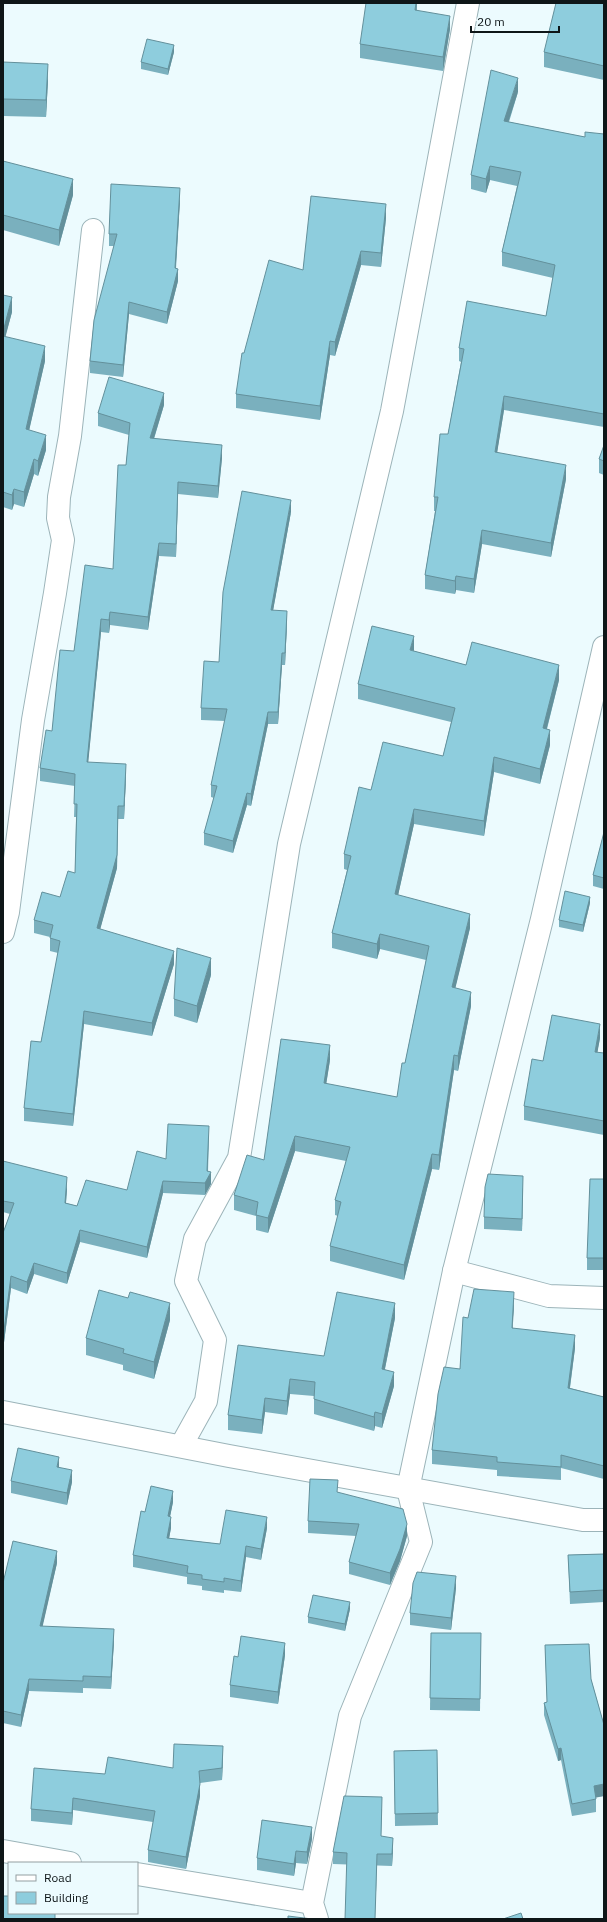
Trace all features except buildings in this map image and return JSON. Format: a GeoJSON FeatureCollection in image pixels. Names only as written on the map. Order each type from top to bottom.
{"type":"FeatureCollection","features":[{"type":"Feature","properties":{"kind":"street"},"geometry":{"type":"LineString","coordinates":[[181,1446],[206,1401],[215,1340],[186,1281],[195,1239],[239,1158],[289,844],[392,411],[468,3]]}},
{"type":"Feature","properties":{"kind":"street"},"geometry":{"type":"LineString","coordinates":[[3,932],[8,912],[32,720],[63,540],[58,518],[59,497],[70,436],[93,230]]}},
{"type":"Feature","properties":{"kind":"street"},"geometry":{"type":"LineString","coordinates":[[138,1874],[314,1911],[350,1716],[421,1542],[408,1489],[454,1271],[542,918],[604,647]]}},
{"type":"Feature","properties":{"kind":"street"},"geometry":{"type":"LineString","coordinates":[[454,1271],[549,1296],[604,1298]]}},
{"type":"Feature","properties":{"kind":"street"},"geometry":{"type":"LineString","coordinates":[[3,1412],[408,1489],[583,1520],[604,1520]]}},
{"type":"Feature","properties":{"kind":"street"},"geometry":{"type":"LineString","coordinates":[[3,1851],[64,1862]]}}]}
